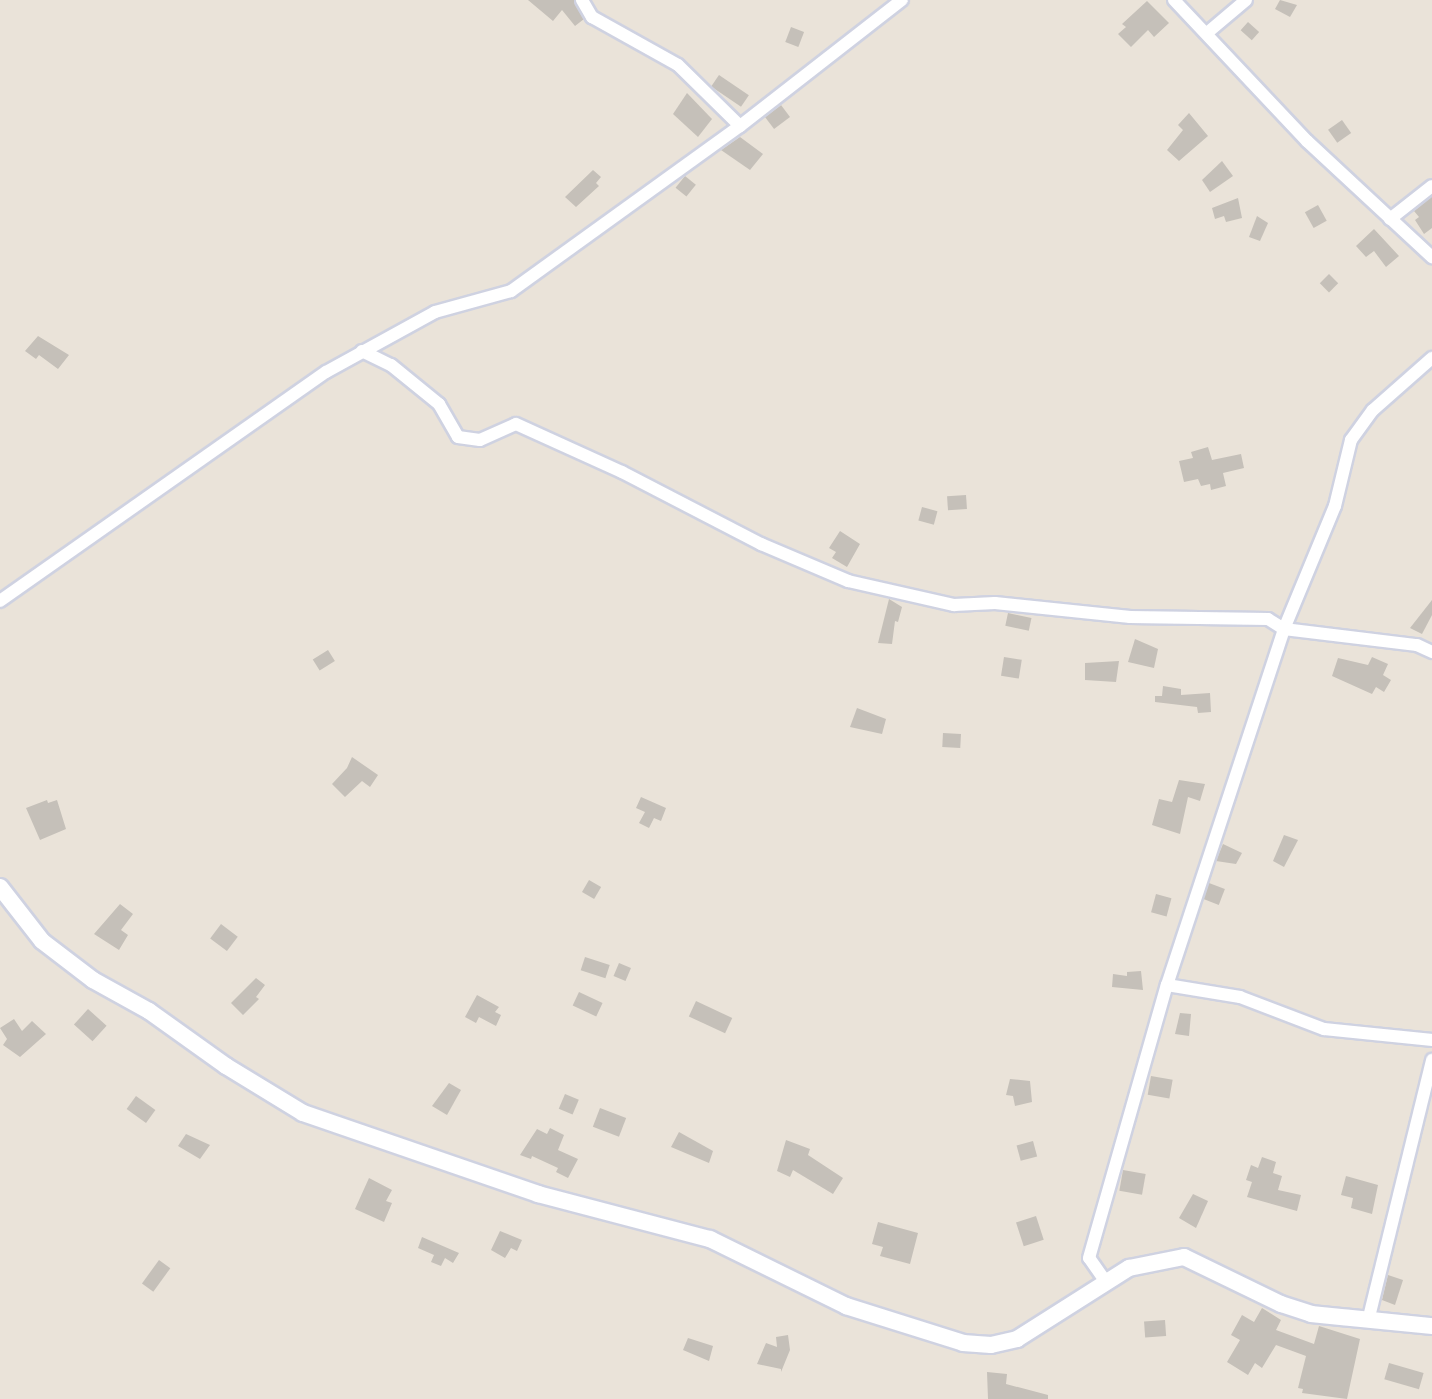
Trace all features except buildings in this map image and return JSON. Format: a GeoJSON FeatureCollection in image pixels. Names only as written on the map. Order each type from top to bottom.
{"type":"FeatureCollection","features":[{"type":"Feature","properties":{"kind":"main road"},"geometry":{"type":"LineString","coordinates":[[0,887],[42,941],[93,981],[149,1011],[226,1066],[303,1113],[538,1194],[710,1239],[846,1306],[963,1343],[991,1345],[1017,1340],[1129,1268],[1184,1257],[1281,1304],[1311,1314],[1432,1326]]}},
{"type":"Feature","properties":{"kind":"street"},"geometry":{"type":"LineString","coordinates":[[582,0],[592,17],[678,66],[740,126]]}},
{"type":"Feature","properties":{"kind":"street"},"geometry":{"type":"LineString","coordinates":[[0,601],[326,372],[435,312],[511,291],[740,126],[902,0]]}},
{"type":"Feature","properties":{"kind":"street"},"geometry":{"type":"LineString","coordinates":[[1174,0],[1208,33],[1307,141],[1432,257]]}},
{"type":"Feature","properties":{"kind":"street"},"geometry":{"type":"LineString","coordinates":[[1208,33],[1246,0]]}},
{"type":"Feature","properties":{"kind":"street"},"geometry":{"type":"LineString","coordinates":[[1390,219],[1432,186]]}},
{"type":"Feature","properties":{"kind":"street"},"geometry":{"type":"LineString","coordinates":[[362,351],[391,365],[439,404],[458,437],[480,440],[516,424],[622,472],[761,544],[848,582],[954,605],[995,603],[1130,617],[1268,619],[1284,629],[1417,645],[1432,652]]}},
{"type":"Feature","properties":{"kind":"street"},"geometry":{"type":"LineString","coordinates":[[1107,1282],[1089,1258],[1167,985],[1284,629],[1335,506],[1351,440],[1373,410],[1432,358]]}},
{"type":"Feature","properties":{"kind":"street"},"geometry":{"type":"LineString","coordinates":[[1167,985],[1240,997],[1324,1029],[1432,1040]]}},
{"type":"Feature","properties":{"kind":"street"},"geometry":{"type":"LineString","coordinates":[[1368,1321],[1432,1060]]}}]}
